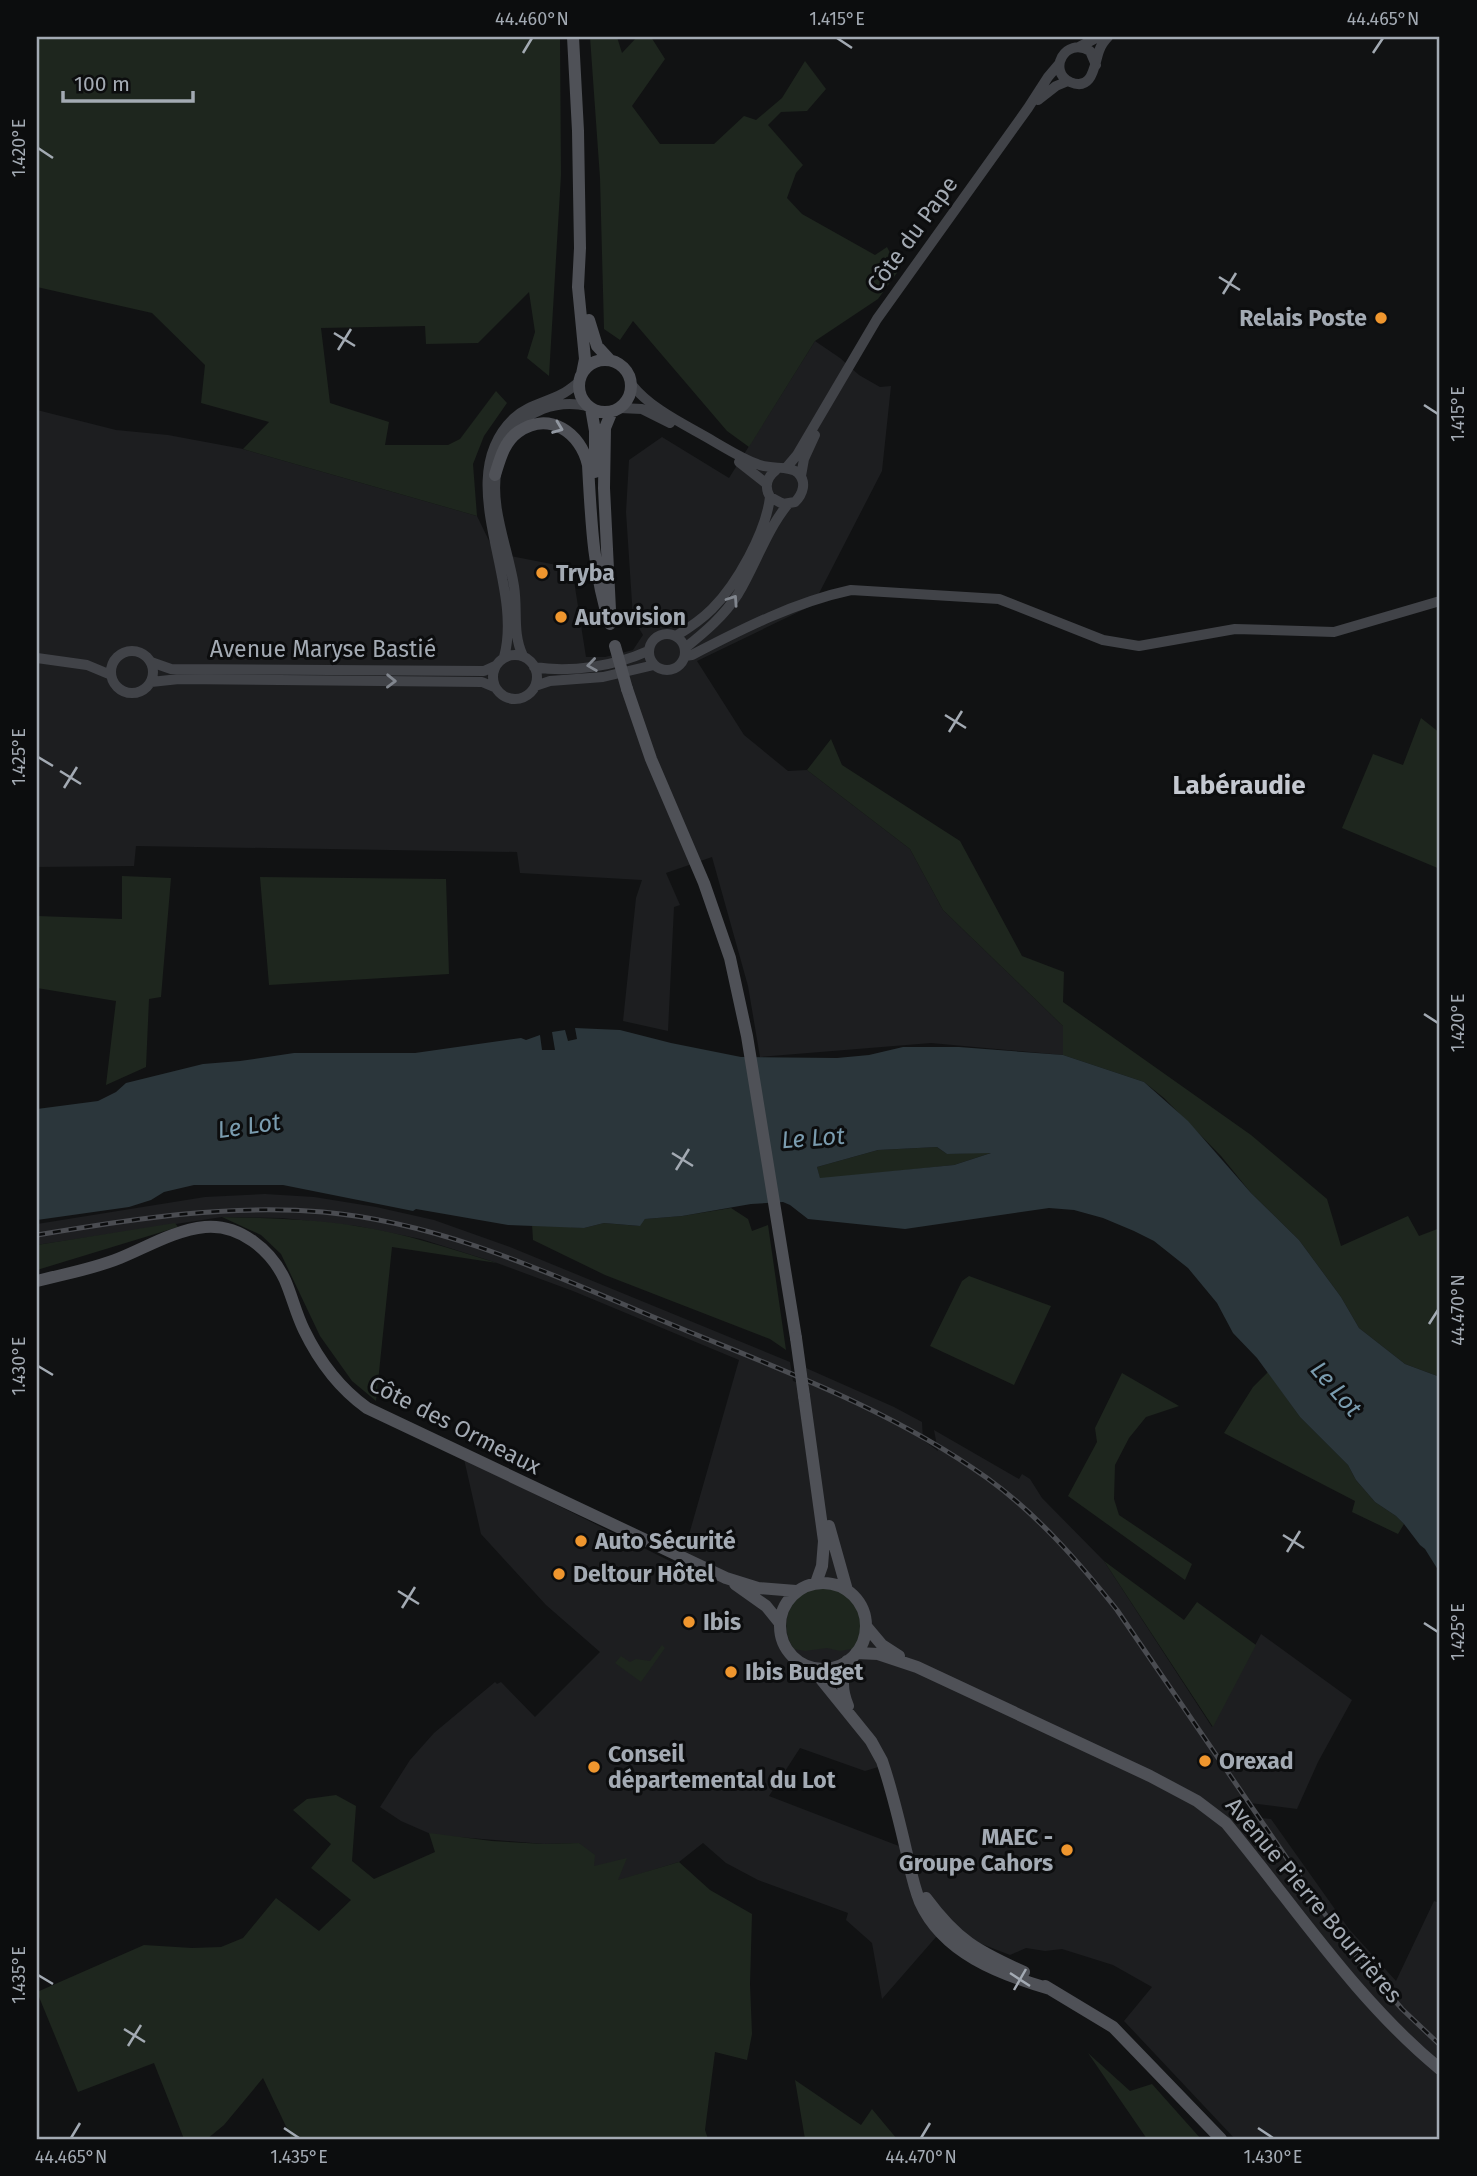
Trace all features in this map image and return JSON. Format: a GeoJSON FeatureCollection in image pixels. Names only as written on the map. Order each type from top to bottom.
{"type":"FeatureCollection","features":[{"type":"Feature","properties":{"kind":"main road"},"geometry":{"type":"LineString","coordinates":[[573,37],[578,131],[578,287],[585,359],[579,390],[589,407],[595,431],[594,489],[598,557],[610,624],[627,689],[651,759],[704,883],[730,958],[747,1036],[782,1246],[816,1479],[824,1554],[816,1583]]}},
{"type":"Feature","properties":{"kind":"main road"},"geometry":{"type":"LineString","coordinates":[[578,131],[585,189],[584,283],[587,313],[597,346],[609,359],[626,370],[632,386],[630,394],[616,409],[606,428],[604,488],[610,624]]}},
{"type":"Feature","properties":{"kind":"main road"},"geometry":{"type":"LineString","coordinates":[[581,378],[595,362],[609,359]]}},
{"type":"Feature","properties":{"kind":"main road"},"geometry":{"type":"LineString","coordinates":[[589,407],[603,412],[616,409]]}},
{"type":"Feature","properties":{"kind":"main road"},"geometry":{"type":"LineString","coordinates":[[495,475],[505,447],[516,433],[529,426],[551,424],[561,427],[579,441],[585,451],[588,465],[594,556],[601,596],[610,624]]}},
{"type":"Feature","properties":{"kind":"main road","name":"Côte des Ormeaux"},"geometry":{"type":"LineString","coordinates":[[37,1281],[100,1265],[160,1240],[205,1227],[221,1227],[240,1234],[255,1242],[269,1256],[284,1279],[313,1347],[338,1382],[360,1403],[396,1423],[726,1578],[758,1588],[796,1591]]}},
{"type":"Feature","properties":{"kind":"main road"},"geometry":{"type":"LineString","coordinates":[[816,1479],[847,1590]]}},
{"type":"Feature","properties":{"kind":"main road","name":"Côte des Ormeaux"},"geometry":{"type":"LineString","coordinates":[[726,1578],[766,1606],[779,1622]]}},
{"type":"Feature","properties":{"kind":"main road"},"geometry":{"type":"LineString","coordinates":[[852,1716],[842,1689],[842,1679],[863,1641],[866,1626],[862,1606],[847,1590],[837,1585],[816,1583],[796,1591],[782,1611],[779,1622],[780,1636],[785,1648],[794,1658],[812,1668],[872,1741],[882,1761],[920,1901],[934,1925],[949,1941],[981,1963],[1025,1982],[1050,1989],[1113,2027],[1221,2139]]}},
{"type":"Feature","properties":{"kind":"main road","name":"Avenue Pierre Bourrières"},"geometry":{"type":"LineString","coordinates":[[866,1626],[882,1645],[917,1667]]}},
{"type":"Feature","properties":{"kind":"main road","name":"Avenue Pierre Bourrières"},"geometry":{"type":"LineString","coordinates":[[852,1657],[878,1654],[917,1667],[1150,1776],[1214,1812],[1239,1838],[1350,1979],[1399,2031],[1440,2068]]}},
{"type":"Feature","properties":{"kind":"main road"},"geometry":{"type":"LineString","coordinates":[[812,1668],[836,1667],[852,1657]]}},
{"type":"Feature","properties":{"kind":"street"},"geometry":{"type":"LineString","coordinates":[[1098,37],[1063,54],[1059,64],[1068,81],[1077,83],[1088,81],[1092,77],[1098,52],[1108,37]]}},
{"type":"Feature","properties":{"kind":"street"},"geometry":{"type":"LineString","coordinates":[[1079,47],[1090,51],[1096,65]]}},
{"type":"Feature","properties":{"kind":"street","name":"Côte du Pape"},"geometry":{"type":"LineString","coordinates":[[781,469],[797,455],[877,319],[1059,64]]}},
{"type":"Feature","properties":{"kind":"street","name":"Côte du Pape"},"geometry":{"type":"LineString","coordinates":[[1028,108],[1045,93],[1068,81]]}},
{"type":"Feature","properties":{"kind":"street"},"geometry":{"type":"LineString","coordinates":[[505,657],[508,646],[506,592],[486,489],[491,453],[502,432],[516,416],[561,394],[581,378]]}},
{"type":"Feature","properties":{"kind":"street"},"geometry":{"type":"LineString","coordinates":[[632,386],[649,402],[748,461],[792,469],[801,477],[803,483],[800,497],[788,504],[767,534],[736,596],[723,615],[685,652],[678,666],[673,670],[663,670],[654,665],[648,652],[658,635],[676,636],[685,652],[692,655],[785,611],[851,590],[999,599],[1103,640],[1139,646],[1235,629],[1334,632],[1440,601]]}},
{"type":"Feature","properties":{"kind":"street","name":"Côte du Pape"},"geometry":{"type":"LineString","coordinates":[[801,477],[804,459],[836,387]]}},
{"type":"Feature","properties":{"kind":"street"},"geometry":{"type":"LineString","coordinates":[[523,656],[510,655],[495,666],[492,673],[494,687],[502,696],[514,700],[527,696],[537,680],[534,667],[523,656],[516,634],[515,591],[497,509],[495,475],[504,443],[513,429],[525,418],[539,409],[567,402],[589,407]]}},
{"type":"Feature","properties":{"kind":"street"},"geometry":{"type":"LineString","coordinates":[[616,409],[642,409],[654,414],[745,466],[767,484]]}},
{"type":"Feature","properties":{"kind":"street"},"geometry":{"type":"LineString","coordinates":[[676,636],[713,608],[732,582],[768,513],[770,497],[767,484],[771,474],[781,469]]}},
{"type":"Feature","properties":{"kind":"street"},"geometry":{"type":"LineString","coordinates":[[770,497],[778,503],[788,504]]}},
{"type":"Feature","properties":{"kind":"street","name":"Avenue Maryse Bastié"},"geometry":{"type":"LineString","coordinates":[[86,665],[113,662],[118,655],[130,650],[141,652],[151,662],[162,667],[180,669],[484,671],[495,666]]}},
{"type":"Feature","properties":{"kind":"street"},"geometry":{"type":"LineString","coordinates":[[534,667],[589,666],[629,660],[648,652]]}},
{"type":"Feature","properties":{"kind":"street","name":"Avenue Maryse Bastié"},"geometry":{"type":"LineString","coordinates":[[37,657],[86,665],[111,675],[119,689],[129,693],[139,692],[151,682],[179,679],[482,682],[494,687]]}},
{"type":"Feature","properties":{"kind":"street"},"geometry":{"type":"LineString","coordinates":[[111,675],[113,662]]}},
{"type":"Feature","properties":{"kind":"street"},"geometry":{"type":"LineString","coordinates":[[151,662],[151,682]]}},
{"type":"Feature","properties":{"kind":"street"},"geometry":{"type":"LineString","coordinates":[[535,686],[550,681],[597,678],[654,665]]}},
{"type":"Feature","properties":{"kind":"shaded area"},"geometry":{"type":"Polygon","coordinates":[[[37,37],[560,37],[561,175],[549,376],[527,358],[535,332],[529,292],[478,343],[426,344],[425,326],[321,328],[330,403],[389,422],[385,445],[448,445],[460,439],[496,391],[507,403],[484,436],[473,464],[477,516],[243,449],[269,422],[201,403],[205,365],[152,313],[37,287],[37,37]]]}},
{"type":"Feature","properties":{"kind":"shaded area"},"geometry":{"type":"Polygon","coordinates":[[[590,37],[617,37],[622,53],[637,37],[651,37],[665,59],[632,106],[660,144],[714,144],[744,116],[756,120],[782,98],[805,61],[826,89],[807,111],[781,112],[768,125],[803,165],[796,173],[787,198],[802,214],[875,255],[887,247],[899,270],[878,299],[815,341],[749,447],[727,431],[633,321],[620,340],[604,329],[600,178],[590,37]]]}},
{"type":"Feature","properties":{"kind":"shaded area"},"geometry":{"type":"Polygon","coordinates":[[[815,341],[859,375],[880,387],[891,386],[882,471],[813,605],[697,661],[744,735],[788,771],[807,770],[910,849],[943,910],[1063,1026],[1063,1055],[931,1043],[760,1057],[748,986],[712,857],[666,873],[680,905],[674,907],[668,1031],[623,1021],[636,898],[642,880],[520,873],[517,852],[136,846],[134,866],[37,867],[37,410],[116,430],[168,435],[243,449],[477,516],[495,553],[572,568],[586,657],[605,657],[633,650],[643,635],[633,618],[626,512],[629,460],[662,437],[729,478],[815,341]]]}},
{"type":"Feature","properties":{"kind":"shaded area"},"geometry":{"type":"Polygon","coordinates":[[[1421,718],[1440,733],[1440,869],[1342,828],[1373,754],[1403,765],[1421,718]]]}},
{"type":"Feature","properties":{"kind":"shaded area"},"geometry":{"type":"Polygon","coordinates":[[[831,739],[842,765],[960,841],[1022,956],[1064,972],[1063,1002],[1251,1135],[1327,1199],[1341,1246],[1408,1216],[1419,1236],[1440,1228],[1440,1377],[1405,1364],[1359,1328],[1341,1297],[1299,1240],[1251,1193],[1221,1156],[1164,1098],[1144,1082],[1063,1055],[1063,1026],[943,910],[910,849],[807,770],[831,739]]]}},
{"type":"Feature","properties":{"kind":"shaded area"},"geometry":{"type":"Polygon","coordinates":[[[122,876],[171,878],[161,997],[149,999],[146,1067],[106,1085],[116,1001],[37,988],[37,916],[122,919],[122,876]]]}},
{"type":"Feature","properties":{"kind":"shaded area"},"geometry":{"type":"Polygon","coordinates":[[[260,877],[446,879],[449,974],[269,985],[260,877]]]}},
{"type":"Feature","properties":{"kind":"shaded area"},"geometry":{"type":"Polygon","coordinates":[[[937,1147],[947,1154],[994,1152],[954,1165],[820,1179],[817,1167],[878,1150],[937,1147]]]}},
{"type":"Feature","properties":{"kind":"shaded area"},"geometry":{"type":"Polygon","coordinates":[[[265,1194],[314,1197],[434,1220],[510,1247],[790,1362],[793,1381],[809,1386],[806,1368],[922,1422],[923,1440],[938,1451],[934,1430],[1019,1479],[1022,1474],[1030,1479],[1042,1498],[1104,1561],[1212,1727],[1261,1634],[1352,1700],[1318,1762],[1297,1809],[1242,1802],[1251,1817],[1271,1819],[1349,1929],[1396,1981],[1434,1901],[1440,1903],[1440,2139],[1235,2139],[1124,2021],[1152,1987],[1113,1965],[1062,1949],[1045,1951],[1026,1948],[1010,1955],[943,1929],[882,1999],[872,1943],[846,1920],[848,1913],[758,1880],[726,1863],[703,1843],[679,1862],[617,1881],[593,1866],[579,1843],[544,1844],[433,1835],[401,1821],[380,1807],[410,1760],[434,1733],[495,1682],[501,1682],[535,1717],[600,1652],[546,1605],[481,1534],[464,1459],[680,1566],[739,1360],[573,1291],[497,1263],[421,1239],[357,1226],[282,1218],[222,1217],[37,1245],[37,1224],[205,1197],[265,1194]],[[800,1748],[769,1796],[904,1848],[885,1765],[865,1771],[800,1748]]]}},
{"type":"Feature","properties":{"kind":"shaded area"},"geometry":{"type":"Polygon","coordinates":[[[731,1208],[748,1219],[752,1231],[768,1225],[786,1350],[770,1339],[605,1275],[533,1240],[532,1224],[584,1228],[604,1223],[639,1226],[645,1219],[731,1208]]]}},
{"type":"Feature","properties":{"kind":"shaded area"},"geometry":{"type":"Polygon","coordinates":[[[222,1217],[306,1220],[374,1229],[497,1263],[392,1247],[376,1401],[352,1381],[320,1336],[281,1254],[261,1235],[222,1217]]]}},
{"type":"Feature","properties":{"kind":"shaded area"},"geometry":{"type":"Polygon","coordinates":[[[175,1223],[178,1227],[37,1270],[37,1245],[175,1223]]]}},
{"type":"Feature","properties":{"kind":"shaded area"},"geometry":{"type":"Polygon","coordinates":[[[969,1276],[1051,1306],[1014,1385],[930,1346],[962,1281],[969,1276]]]}},
{"type":"Feature","properties":{"kind":"shaded area"},"geometry":{"type":"Polygon","coordinates":[[[1268,1372],[1300,1417],[1348,1465],[1356,1480],[1375,1502],[1404,1524],[1398,1534],[1352,1512],[1355,1501],[1224,1433],[1253,1387],[1268,1372]]]}},
{"type":"Feature","properties":{"kind":"shaded area"},"geometry":{"type":"Polygon","coordinates":[[[1122,1373],[1179,1406],[1146,1417],[1129,1438],[1115,1465],[1114,1499],[1119,1515],[1192,1564],[1185,1580],[1068,1496],[1097,1442],[1095,1428],[1122,1373]]]}},
{"type":"Feature","properties":{"kind":"shaded area"},"geometry":{"type":"Polygon","coordinates":[[[1104,1561],[1184,1620],[1197,1602],[1256,1645],[1213,1727],[1104,1561]]]}},
{"type":"Feature","properties":{"kind":"shaded area"},"geometry":{"type":"Polygon","coordinates":[[[831,1586],[849,1595],[860,1610],[862,1628],[856,1648],[840,1651],[827,1648],[805,1651],[794,1649],[786,1626],[792,1606],[808,1591],[831,1586]]]}},
{"type":"Feature","properties":{"kind":"shaded area"},"geometry":{"type":"Polygon","coordinates":[[[662,1645],[665,1648],[641,1682],[615,1663],[621,1656],[630,1662],[636,1659],[650,1661],[662,1645]]]}},
{"type":"Feature","properties":{"kind":"shaded area"},"geometry":{"type":"Polygon","coordinates":[[[336,1795],[356,1806],[352,1861],[374,1879],[435,1852],[429,1833],[492,1841],[579,1843],[595,1855],[594,1866],[627,1858],[618,1880],[679,1862],[710,1890],[752,1914],[752,2034],[747,2060],[715,2052],[705,2130],[708,2139],[292,2139],[263,2078],[224,2125],[207,2139],[184,2139],[154,2063],[78,2092],[37,1992],[144,1945],[221,1947],[243,1938],[276,1898],[319,1931],[351,1900],[311,1868],[331,1844],[293,1810],[307,1799],[336,1795]]]}},
{"type":"Feature","properties":{"kind":"shaded area"},"geometry":{"type":"Polygon","coordinates":[[[1088,2053],[1130,2091],[1152,2084],[1201,2139],[1147,2139],[1088,2053]]]}},
{"type":"Feature","properties":{"kind":"shaded area"},"geometry":{"type":"Polygon","coordinates":[[[795,2080],[861,2125],[872,2109],[897,2139],[805,2139],[795,2080]]]}},
{"type":"Feature","properties":{"kind":"water","name":"Le Lot"},"geometry":{"type":"Polygon","coordinates":[[[575,1028],[620,1030],[741,1057],[837,1058],[869,1055],[903,1047],[959,1047],[1063,1055],[1144,1082],[1188,1121],[1251,1193],[1299,1240],[1341,1297],[1359,1328],[1405,1364],[1440,1377],[1440,1573],[1425,1549],[1404,1524],[1375,1502],[1356,1480],[1348,1465],[1300,1417],[1257,1358],[1233,1333],[1217,1303],[1188,1268],[1154,1241],[1103,1218],[1074,1210],[1049,1208],[905,1229],[808,1219],[783,1202],[645,1219],[640,1226],[604,1223],[584,1228],[508,1225],[416,1209],[413,1211],[283,1185],[194,1185],[164,1192],[151,1200],[129,1207],[37,1220],[37,1109],[98,1101],[116,1092],[126,1083],[203,1064],[294,1053],[415,1053],[521,1038],[526,1040],[540,1035],[542,1050],[555,1050],[552,1032],[565,1030],[568,1041],[577,1039],[575,1028]],[[937,1147],[878,1150],[817,1167],[820,1178],[954,1165],[991,1153],[947,1154],[937,1147]]]}},
{"type":"Feature","properties":{"kind":"railway"},"geometry":{"type":"LineString","coordinates":[[37,1235],[179,1214],[251,1210],[323,1212],[414,1228],[503,1255],[546,1272],[836,1393],[913,1432],[951,1454],[1005,1492],[1040,1523],[1087,1574],[1117,1610],[1342,1939],[1402,2009],[1440,2045]]}},
{"type":"Feature","properties":{"kind":"place","name":"Relais Poste"},"geometry":{"type":"Point","coordinates":[1381,318]}},
{"type":"Feature","properties":{"kind":"place","name":"Tryba"},"geometry":{"type":"Point","coordinates":[542,573]}},
{"type":"Feature","properties":{"kind":"place","name":"Autovision"},"geometry":{"type":"Point","coordinates":[561,617]}},
{"type":"Feature","properties":{"kind":"place","name":"Auto Sécurité"},"geometry":{"type":"Point","coordinates":[581,1541]}},
{"type":"Feature","properties":{"kind":"place","name":"Deltour Hôtel"},"geometry":{"type":"Point","coordinates":[559,1574]}},
{"type":"Feature","properties":{"kind":"place","name":"Ibis"},"geometry":{"type":"Point","coordinates":[689,1622]}},
{"type":"Feature","properties":{"kind":"place","name":"Ibis Budget"},"geometry":{"type":"Point","coordinates":[731,1672]}},
{"type":"Feature","properties":{"kind":"place","name":"Orexad"},"geometry":{"type":"Point","coordinates":[1205,1761]}},
{"type":"Feature","properties":{"kind":"place","name":"Conseil départemental du Lot"},"geometry":{"type":"Point","coordinates":[594,1767]}},
{"type":"Feature","properties":{"kind":"place","name":"MAEC - Groupe Cahors"},"geometry":{"type":"Point","coordinates":[1067,1850]}},
{"type":"Feature","properties":{"kind":"district","name":"Labéraudie"},"geometry":{"type":"Point","coordinates":[1239,785]}}]}
